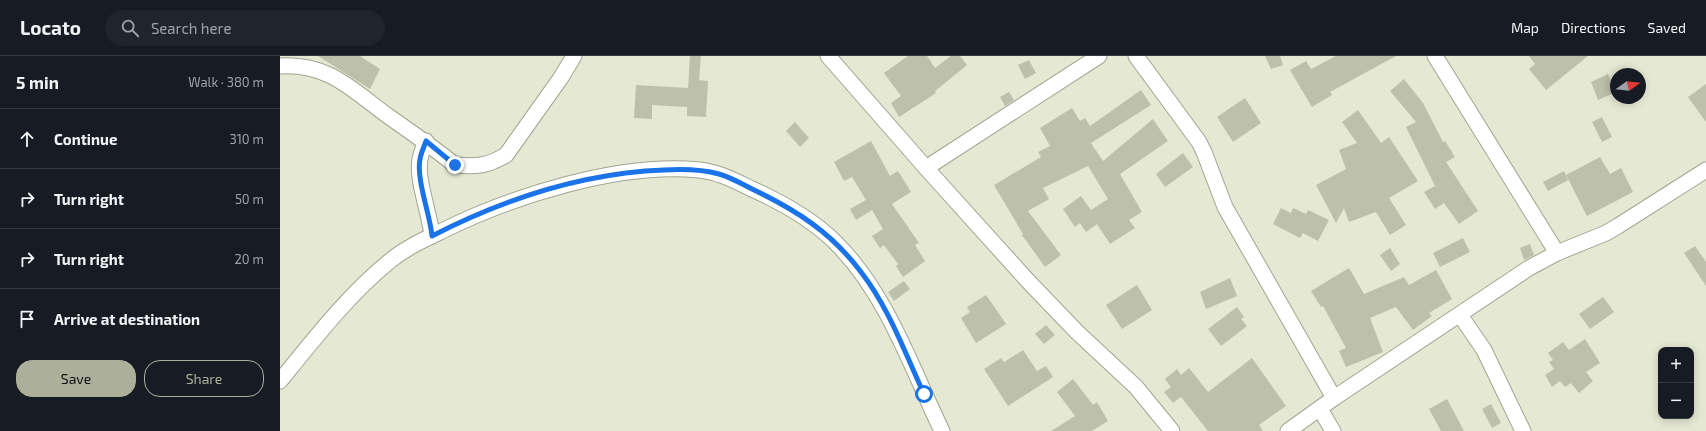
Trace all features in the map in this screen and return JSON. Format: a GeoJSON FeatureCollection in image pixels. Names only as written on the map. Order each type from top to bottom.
{"type":"FeatureCollection","features":[{"type":"Feature","properties":{"kind":"street"},"geometry":{"type":"LineString","coordinates":[[280,66],[290,65],[318,70],[346,84],[388,116],[426,141],[455,165],[475,167],[492,163],[506,155],[560,79],[574,56]]}},
{"type":"Feature","properties":{"kind":"street"},"geometry":{"type":"LineString","coordinates":[[828,56],[1027,280],[1077,332],[1136,387],[1172,431]]}},
{"type":"Feature","properties":{"kind":"street"},"geometry":{"type":"LineString","coordinates":[[926,168],[1099,56]]}},
{"type":"Feature","properties":{"kind":"street"},"geometry":{"type":"LineString","coordinates":[[1136,56],[1199,142],[1225,207],[1334,398]]}},
{"type":"Feature","properties":{"kind":"street"},"geometry":{"type":"LineString","coordinates":[[1435,56],[1557,253]]}},
{"type":"Feature","properties":{"kind":"street"},"geometry":{"type":"LineString","coordinates":[[426,141],[420,160],[421,181],[431,221],[432,236]]}},
{"type":"Feature","properties":{"kind":"street"},"geometry":{"type":"LineString","coordinates":[[280,381],[355,293],[391,260],[413,245],[459,222],[500,205],[576,182],[641,171],[699,170],[719,174],[788,206],[815,224],[851,259],[872,288],[896,333],[942,431]]}},
{"type":"Feature","properties":{"kind":"street"},"geometry":{"type":"LineString","coordinates":[[1288,431],[1334,398],[1506,282],[1557,253],[1599,236],[1618,226],[1706,170]]}},
{"type":"Feature","properties":{"kind":"street"},"geometry":{"type":"LineString","coordinates":[[1460,314],[1484,350],[1523,431]]}},
{"type":"Feature","properties":{"kind":"street"},"geometry":{"type":"LineString","coordinates":[[1320,409],[1334,431]]}},
{"type":"Feature","properties":{"kind":"building"},"geometry":{"type":"Polygon","coordinates":[[[318,56],[360,56],[380,69],[370,89],[318,56]]]}},
{"type":"Feature","properties":{"kind":"building"},"geometry":{"type":"Polygon","coordinates":[[[690,56],[701,56],[699,80],[708,81],[706,117],[687,116],[687,107],[652,105],[652,119],[634,118],[636,85],[688,88],[690,56]]]}},
{"type":"Feature","properties":{"kind":"building"},"geometry":{"type":"Polygon","coordinates":[[[908,56],[927,56],[935,68],[951,56],[960,56],[967,65],[935,91],[936,93],[899,117],[891,103],[901,96],[884,73],[908,56]]]}},
{"type":"Feature","properties":{"kind":"building"},"geometry":{"type":"Polygon","coordinates":[[[1265,56],[1280,56],[1283,65],[1271,69],[1265,56]]]}},
{"type":"Feature","properties":{"kind":"building"},"geometry":{"type":"Polygon","coordinates":[[[1336,56],[1396,56],[1330,92],[1332,95],[1312,107],[1290,70],[1306,61],[1311,69],[1336,56]]]}},
{"type":"Feature","properties":{"kind":"building"},"geometry":{"type":"Polygon","coordinates":[[[1529,56],[1588,56],[1546,90],[1529,69],[1535,64],[1529,56]]]}},
{"type":"Feature","properties":{"kind":"building"},"geometry":{"type":"Polygon","coordinates":[[[1029,60],[1036,73],[1025,79],[1018,65],[1029,60]]]}},
{"type":"Feature","properties":{"kind":"building"},"geometry":{"type":"Polygon","coordinates":[[[1608,74],[1610,78],[1610,95],[1598,100],[1591,82],[1608,74]]]}},
{"type":"Feature","properties":{"kind":"building"},"geometry":{"type":"Polygon","coordinates":[[[1404,79],[1423,103],[1443,142],[1445,141],[1455,157],[1446,162],[1478,211],[1459,224],[1444,203],[1435,209],[1424,192],[1435,186],[1406,127],[1416,122],[1390,91],[1404,79]]]}},
{"type":"Feature","properties":{"kind":"building"},"geometry":{"type":"Polygon","coordinates":[[[1706,84],[1706,122],[1688,97],[1706,84]]]}},
{"type":"Feature","properties":{"kind":"building"},"geometry":{"type":"Polygon","coordinates":[[[1141,90],[1151,105],[1091,143],[1103,161],[1153,119],[1168,141],[1120,174],[1142,212],[1129,220],[1135,228],[1110,244],[1097,224],[1086,232],[1080,223],[1075,227],[1063,209],[1081,196],[1091,210],[1108,199],[1088,166],[1043,188],[1049,199],[1028,211],[1061,255],[1045,267],[1022,235],[1023,234],[994,185],[1041,157],[1038,152],[1050,146],[1040,128],[1072,108],[1080,121],[1085,118],[1090,126],[1141,90]]]}},
{"type":"Feature","properties":{"kind":"building"},"geometry":{"type":"Polygon","coordinates":[[[1009,92],[1014,100],[1005,106],[1000,97],[1009,92]]]}},
{"type":"Feature","properties":{"kind":"building"},"geometry":{"type":"Polygon","coordinates":[[[1245,98],[1261,123],[1233,142],[1217,117],[1245,98]]]}},
{"type":"Feature","properties":{"kind":"building"},"geometry":{"type":"Polygon","coordinates":[[[1358,110],[1381,143],[1389,137],[1418,181],[1389,198],[1406,225],[1390,235],[1376,212],[1349,222],[1344,208],[1336,223],[1316,185],[1346,169],[1339,150],[1357,143],[1342,122],[1358,110]]]}},
{"type":"Feature","properties":{"kind":"building"},"geometry":{"type":"Polygon","coordinates":[[[1602,117],[1612,137],[1602,142],[1592,122],[1602,117]]]}},
{"type":"Feature","properties":{"kind":"building"},"geometry":{"type":"Polygon","coordinates":[[[795,122],[809,138],[800,147],[786,131],[795,122]]]}},
{"type":"Feature","properties":{"kind":"building"},"geometry":{"type":"Polygon","coordinates":[[[871,141],[890,176],[898,171],[911,192],[892,204],[919,243],[915,245],[925,261],[903,277],[896,266],[898,264],[884,245],[880,248],[872,236],[883,229],[872,210],[856,220],[850,209],[866,200],[852,177],[844,181],[834,162],[871,141]]]}},
{"type":"Feature","properties":{"kind":"building"},"geometry":{"type":"Polygon","coordinates":[[[1183,153],[1193,167],[1165,187],[1156,174],[1183,153]]]}},
{"type":"Feature","properties":{"kind":"building"},"geometry":{"type":"Polygon","coordinates":[[[1600,157],[1610,174],[1621,168],[1633,192],[1587,216],[1566,175],[1600,157]]]}},
{"type":"Feature","properties":{"kind":"building"},"geometry":{"type":"Polygon","coordinates":[[[1564,171],[1568,180],[1548,191],[1543,182],[1564,171]]]}},
{"type":"Feature","properties":{"kind":"building"},"geometry":{"type":"Polygon","coordinates":[[[1281,208],[1291,213],[1293,208],[1306,214],[1308,210],[1329,220],[1318,241],[1303,233],[1300,238],[1273,224],[1281,208]]]}},
{"type":"Feature","properties":{"kind":"building"},"geometry":{"type":"Polygon","coordinates":[[[1463,238],[1470,252],[1440,267],[1433,253],[1463,238]]]}},
{"type":"Feature","properties":{"kind":"building"},"geometry":{"type":"Polygon","coordinates":[[[1530,244],[1534,255],[1524,260],[1520,248],[1530,244]]]}},
{"type":"Feature","properties":{"kind":"building"},"geometry":{"type":"Polygon","coordinates":[[[1695,246],[1706,262],[1706,286],[1684,253],[1695,246]]]}},
{"type":"Feature","properties":{"kind":"building"},"geometry":{"type":"Polygon","coordinates":[[[1390,248],[1400,264],[1391,271],[1380,255],[1390,248]]]}},
{"type":"Feature","properties":{"kind":"building"},"geometry":{"type":"Polygon","coordinates":[[[1349,268],[1364,294],[1404,277],[1409,285],[1436,270],[1452,299],[1429,313],[1432,316],[1413,330],[1396,307],[1370,318],[1383,352],[1346,367],[1339,351],[1346,348],[1323,306],[1321,307],[1311,291],[1349,268]]]}},
{"type":"Feature","properties":{"kind":"building"},"geometry":{"type":"Polygon","coordinates":[[[1230,278],[1237,296],[1206,309],[1200,292],[1230,278]]]}},
{"type":"Feature","properties":{"kind":"building"},"geometry":{"type":"Polygon","coordinates":[[[904,281],[910,289],[894,301],[888,292],[904,281]]]}},
{"type":"Feature","properties":{"kind":"building"},"geometry":{"type":"Polygon","coordinates":[[[1137,285],[1152,310],[1122,329],[1106,305],[1137,285]]]}},
{"type":"Feature","properties":{"kind":"building"},"geometry":{"type":"Polygon","coordinates":[[[986,295],[1006,324],[976,343],[961,318],[970,312],[967,307],[986,295]]]}},
{"type":"Feature","properties":{"kind":"building"},"geometry":{"type":"Polygon","coordinates":[[[1603,297],[1614,312],[1590,329],[1579,314],[1603,297]]]}},
{"type":"Feature","properties":{"kind":"building"},"geometry":{"type":"Polygon","coordinates":[[[1237,307],[1244,317],[1241,319],[1247,326],[1221,346],[1208,329],[1237,307]]]}},
{"type":"Feature","properties":{"kind":"building"},"geometry":{"type":"Polygon","coordinates":[[[1046,325],[1055,335],[1044,344],[1035,334],[1046,325]]]}},
{"type":"Feature","properties":{"kind":"building"},"geometry":{"type":"Polygon","coordinates":[[[1585,339],[1600,363],[1586,372],[1593,381],[1579,393],[1571,383],[1565,387],[1560,381],[1552,387],[1545,375],[1554,369],[1549,362],[1553,360],[1548,353],[1563,342],[1569,350],[1585,339]]]}},
{"type":"Feature","properties":{"kind":"building"},"geometry":{"type":"Polygon","coordinates":[[[1023,350],[1037,371],[1046,366],[1053,377],[1008,406],[984,369],[1001,358],[1004,362],[1023,350]]]}},
{"type":"Feature","properties":{"kind":"building"},"geometry":{"type":"Polygon","coordinates":[[[1252,358],[1286,406],[1259,425],[1263,431],[1208,431],[1181,397],[1173,403],[1164,392],[1171,387],[1165,379],[1177,369],[1181,375],[1189,368],[1208,392],[1252,358]]]}},
{"type":"Feature","properties":{"kind":"building"},"geometry":{"type":"Polygon","coordinates":[[[1073,379],[1093,405],[1097,402],[1108,421],[1092,431],[1051,431],[1075,416],[1057,392],[1073,379]]]}},
{"type":"Feature","properties":{"kind":"building"},"geometry":{"type":"Polygon","coordinates":[[[1447,399],[1464,431],[1441,431],[1429,409],[1447,399]]]}},
{"type":"Feature","properties":{"kind":"building"},"geometry":{"type":"Polygon","coordinates":[[[1491,404],[1501,423],[1492,428],[1482,409],[1491,404]]]}},
{"type":"Feature","properties":{"kind":"route"},"geometry":{"type":"LineString","coordinates":[[455,165],[426,141],[420,160],[421,181],[431,221],[432,236],[459,222],[500,205],[546,190],[576,182],[641,171],[699,170],[719,174],[788,206],[815,224],[835,242],[862,273],[872,288],[896,333],[924,394]]}}]}
